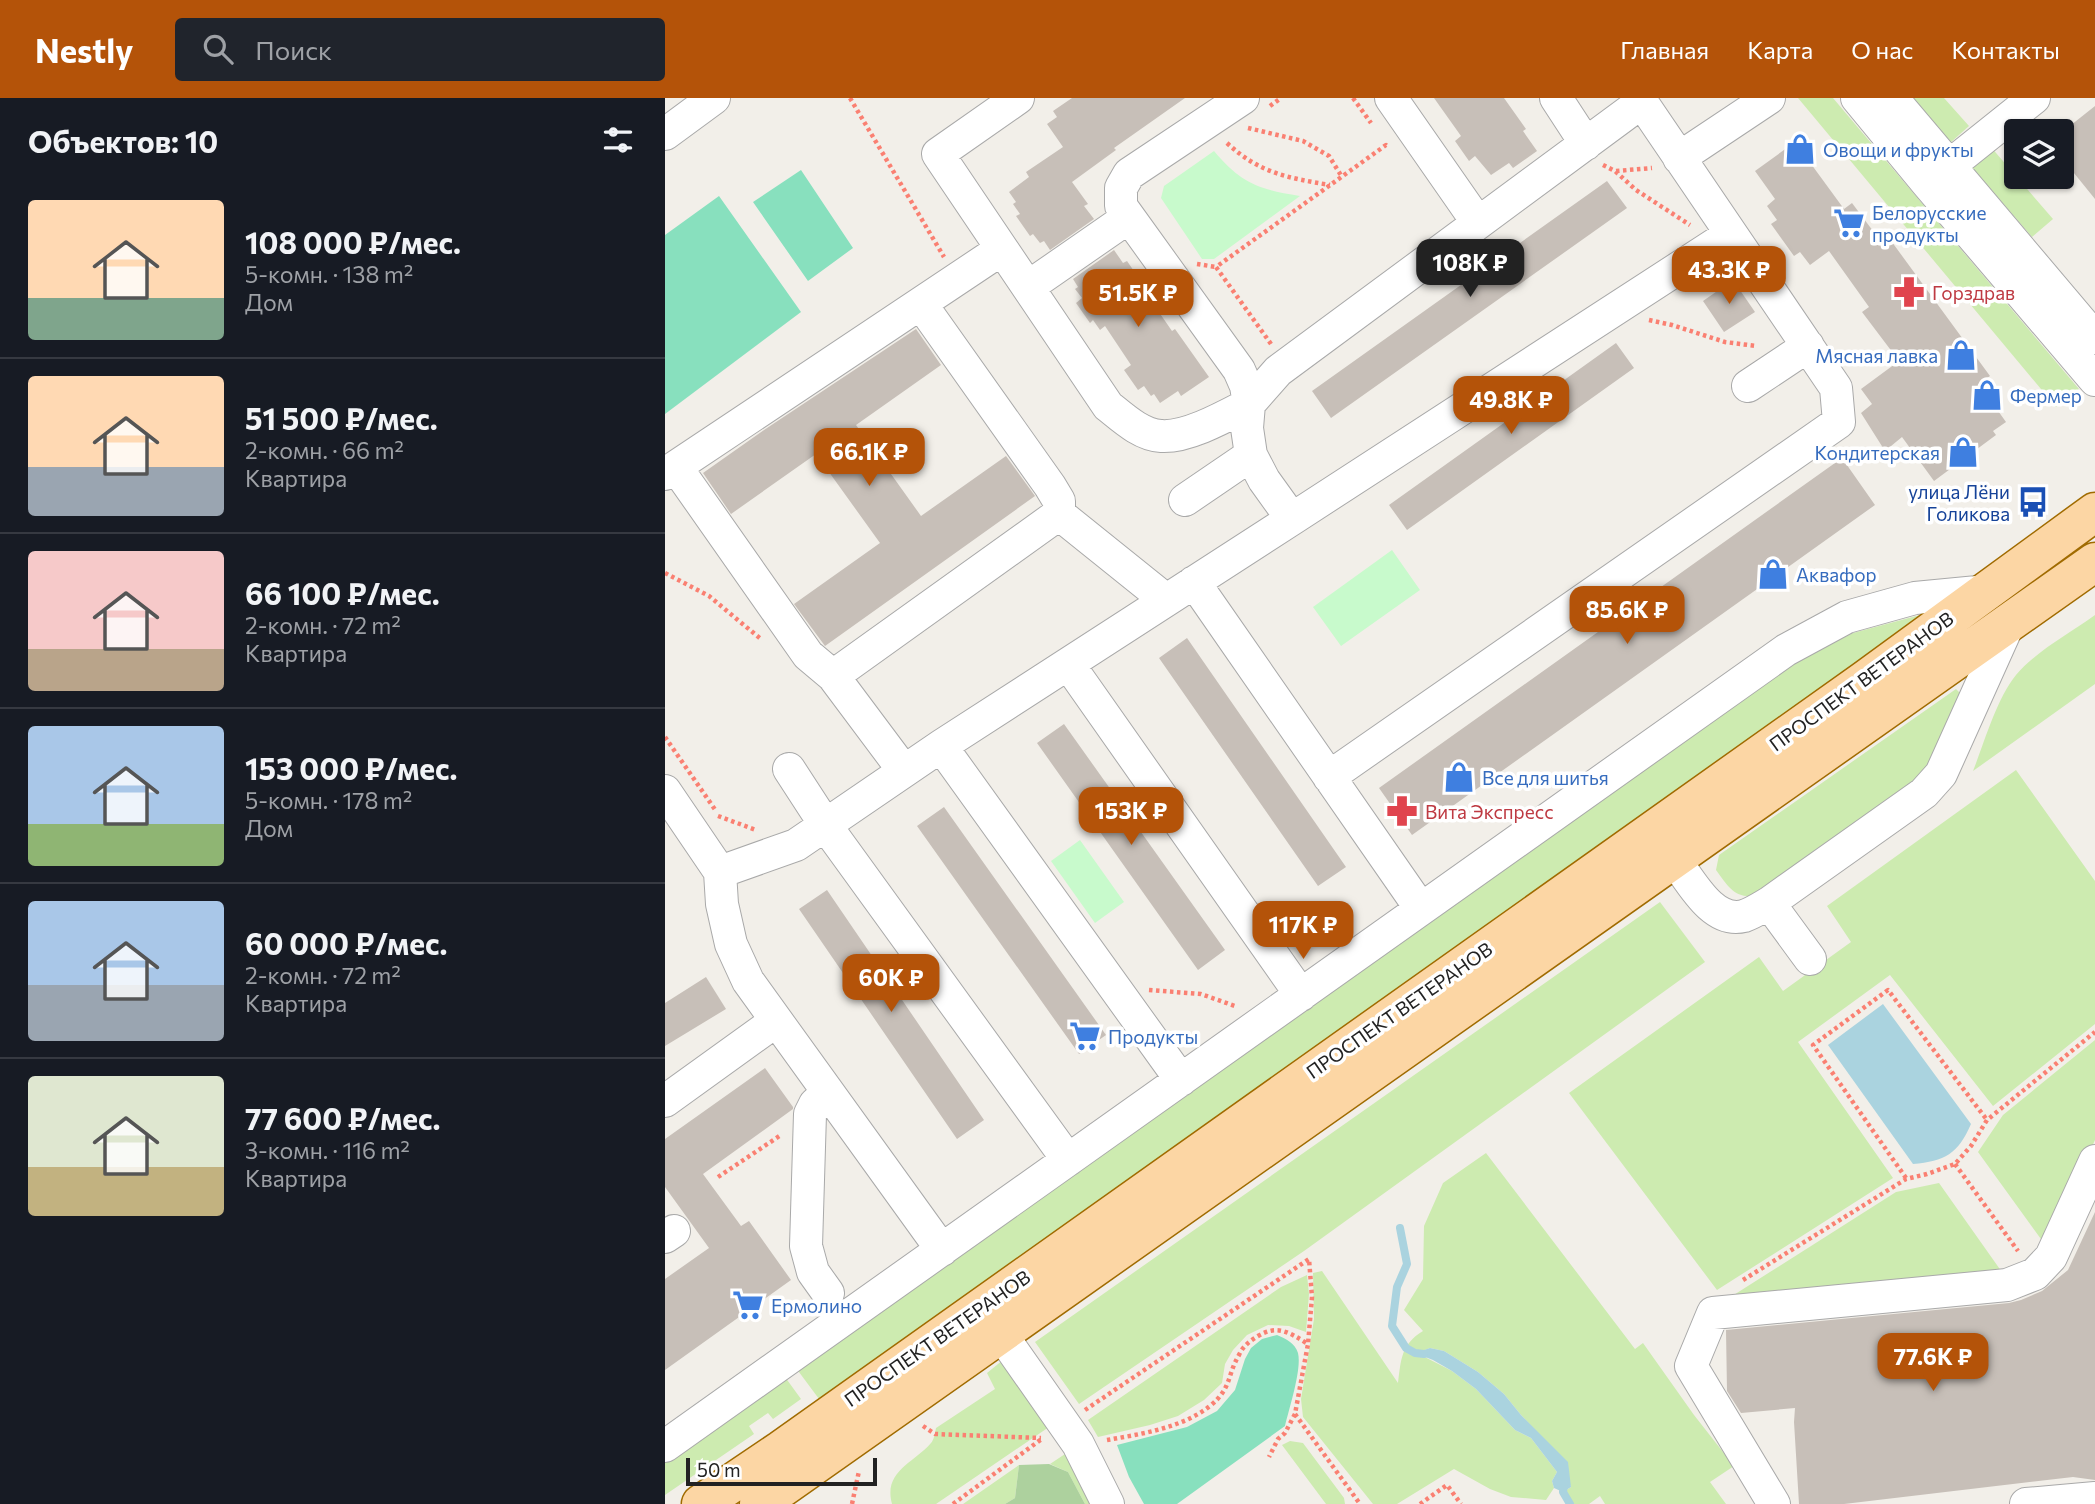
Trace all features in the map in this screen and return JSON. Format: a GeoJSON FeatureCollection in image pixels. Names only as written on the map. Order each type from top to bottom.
{"type":"FeatureCollection","features":[{"type":"Feature","properties":{"kind":"main road","name":"ПРОСПЕКТ ВЕТЕРАНОВ"},"geometry":{"type":"LineString","coordinates":[[701,1504],[781,1450],[1988,591],[2095,512]]}},
{"type":"Feature","properties":{"kind":"main road","name":"ПРОСПЕКТ ВЕТЕРАНОВ"},"geometry":{"type":"LineString","coordinates":[[759,1504],[2095,562]]}},
{"type":"Feature","properties":{"kind":"street"},"geometry":{"type":"LineString","coordinates":[[665,134],[714,98]]}},
{"type":"Feature","properties":{"kind":"street"},"geometry":{"type":"LineString","coordinates":[[1018,98],[938,154],[1108,406],[1131,426],[1160,436],[1190,431],[1249,404],[1278,370],[1641,100],[1679,158],[1724,238],[1808,346],[1836,387],[1839,422],[1329,777]]}},
{"type":"Feature","properties":{"kind":"street"},"geometry":{"type":"LineString","coordinates":[[1391,98],[1479,223]]}},
{"type":"Feature","properties":{"kind":"street"},"geometry":{"type":"LineString","coordinates":[[1556,98],[1581,147]]}},
{"type":"Feature","properties":{"kind":"street"},"geometry":{"type":"LineString","coordinates":[[1679,158],[1769,98]]}},
{"type":"Feature","properties":{"kind":"street"},"geometry":{"type":"LineString","coordinates":[[1857,98],[1938,174],[2095,338]]}},
{"type":"Feature","properties":{"kind":"street"},"geometry":{"type":"LineString","coordinates":[[1892,98],[1938,174],[2095,380]]}},
{"type":"Feature","properties":{"kind":"street"},"geometry":{"type":"LineString","coordinates":[[1938,174],[2034,98]]}},
{"type":"Feature","properties":{"kind":"street"},"geometry":{"type":"LineString","coordinates":[[1251,110],[1129,174],[1121,188],[1121,206],[1239,370],[1246,386],[1249,404],[1247,428],[1251,455],[1264,480],[1292,519]]}},
{"type":"Feature","properties":{"kind":"street"},"geometry":{"type":"LineString","coordinates":[[1027,287],[1129,217]]}},
{"type":"Feature","properties":{"kind":"street"},"geometry":{"type":"LineString","coordinates":[[720,872],[796,845],[941,746],[1724,238]]}},
{"type":"Feature","properties":{"kind":"street"},"geometry":{"type":"LineString","coordinates":[[904,771],[833,676],[808,655],[670,471],[1002,249]]}},
{"type":"Feature","properties":{"kind":"street"},"geometry":{"type":"LineString","coordinates":[[921,303],[1050,485],[1059,501],[1059,514]]}},
{"type":"Feature","properties":{"kind":"street"},"geometry":{"type":"LineString","coordinates":[[1748,386],[1808,346]]}},
{"type":"Feature","properties":{"kind":"street"},"geometry":{"type":"LineString","coordinates":[[1185,499],[1251,455]]}},
{"type":"Feature","properties":{"kind":"street"},"geometry":{"type":"LineString","coordinates":[[1059,514],[1166,600]]}},
{"type":"Feature","properties":{"kind":"street"},"geometry":{"type":"LineString","coordinates":[[833,676],[1059,514]]}},
{"type":"Feature","properties":{"kind":"street"},"geometry":{"type":"LineString","coordinates":[[1194,582],[1421,909]]}},
{"type":"Feature","properties":{"kind":"street"},"geometry":{"type":"LineString","coordinates":[[665,1446],[1786,650],[1847,617],[1915,598],[1988,591]]}},
{"type":"Feature","properties":{"kind":"street"},"geometry":{"type":"LineString","coordinates":[[1674,859],[1711,907],[1726,916],[1744,916],[1769,903],[1924,793],[1941,774],[2009,623]]}},
{"type":"Feature","properties":{"kind":"street"},"geometry":{"type":"LineString","coordinates":[[1069,665],[1301,995]]}},
{"type":"Feature","properties":{"kind":"street"},"geometry":{"type":"LineString","coordinates":[[941,746],[1181,1080]]}},
{"type":"Feature","properties":{"kind":"street"},"geometry":{"type":"LineString","coordinates":[[789,769],[826,826],[1068,1160]]}},
{"type":"Feature","properties":{"kind":"street"},"geometry":{"type":"LineString","coordinates":[[669,795],[720,872],[722,904],[731,944],[748,981],[776,1021],[819,1104],[942,1250]]}},
{"type":"Feature","properties":{"kind":"street"},"geometry":{"type":"LineString","coordinates":[[1769,903],[1810,959]]}},
{"type":"Feature","properties":{"kind":"street"},"geometry":{"type":"LineString","coordinates":[[665,1101],[776,1021]]}},
{"type":"Feature","properties":{"kind":"street"},"geometry":{"type":"LineString","coordinates":[[819,1104],[807,1246],[813,1272],[828,1293]]}},
{"type":"Feature","properties":{"kind":"street"},"geometry":{"type":"LineString","coordinates":[[1775,1504],[1691,1366],[1713,1313],[2007,1285],[2035,1274],[2050,1257],[2095,1161]]}},
{"type":"Feature","properties":{"kind":"street"},"geometry":{"type":"LineString","coordinates":[[1001,1334],[1078,1444],[1108,1504]]}},
{"type":"Feature","properties":{"kind":"street"},"geometry":{"type":"LineString","coordinates":[[2026,1504],[2095,1498]]}},
{"type":"Feature","properties":{"kind":"path"},"geometry":{"type":"LineString","coordinates":[[850,98],[957,279]]}},
{"type":"Feature","properties":{"kind":"path"},"geometry":{"type":"LineString","coordinates":[[1281,98],[1251,110],[1238,127],[1303,141],[1329,156],[1342,177]]}},
{"type":"Feature","properties":{"kind":"path"},"geometry":{"type":"LineString","coordinates":[[1222,138],[1261,168],[1298,180],[1331,185]]}},
{"type":"Feature","properties":{"kind":"path"},"geometry":{"type":"LineString","coordinates":[[1191,255],[1198,265],[1216,267],[1387,145],[1394,156]]}},
{"type":"Feature","properties":{"kind":"path"},"geometry":{"type":"LineString","coordinates":[[1581,147],[1636,190],[1724,238]]}},
{"type":"Feature","properties":{"kind":"path"},"geometry":{"type":"LineString","coordinates":[[1615,171],[1631,168],[1651,169],[1679,158]]}},
{"type":"Feature","properties":{"kind":"path"},"geometry":{"type":"LineString","coordinates":[[1216,267],[1286,365]]}},
{"type":"Feature","properties":{"kind":"path"},"geometry":{"type":"LineString","coordinates":[[1603,317],[1638,318],[1672,325],[1725,342],[1763,346],[1808,346]]}},
{"type":"Feature","properties":{"kind":"path"},"geometry":{"type":"LineString","coordinates":[[665,573],[709,596],[753,634],[782,653],[795,657],[808,655]]}},
{"type":"Feature","properties":{"kind":"path"},"geometry":{"type":"LineString","coordinates":[[669,795],[796,845]]}},
{"type":"Feature","properties":{"kind":"path"},"geometry":{"type":"LineString","coordinates":[[1116,990],[1201,994],[1235,1006]]}},
{"type":"Feature","properties":{"kind":"path"},"geometry":{"type":"LineString","coordinates":[[1906,1179],[1813,1045],[1888,990],[1987,1120]]}},
{"type":"Feature","properties":{"kind":"path"},"geometry":{"type":"LineString","coordinates":[[1713,1313],[1723,1293],[1906,1179],[1955,1164],[1971,1146],[1987,1120],[2095,1032]]}},
{"type":"Feature","properties":{"kind":"path"},"geometry":{"type":"LineString","coordinates":[[718,1177],[819,1104]]}},
{"type":"Feature","properties":{"kind":"path"},"geometry":{"type":"LineString","coordinates":[[1955,1164],[2035,1274]]}},
{"type":"Feature","properties":{"kind":"path"},"geometry":{"type":"LineString","coordinates":[[1079,1414],[1309,1259],[1312,1297],[1308,1344],[1296,1414],[1269,1457]]}},
{"type":"Feature","properties":{"kind":"path"},"geometry":{"type":"LineString","coordinates":[[1095,1442],[1176,1424],[1209,1407],[1227,1388],[1238,1355],[1249,1342],[1262,1333],[1273,1329],[1308,1344]]}},
{"type":"Feature","properties":{"kind":"path"},"geometry":{"type":"LineString","coordinates":[[1296,1414],[1360,1504]]}},
{"type":"Feature","properties":{"kind":"path"},"geometry":{"type":"LineString","coordinates":[[923,1426],[935,1434],[1043,1438]]}},
{"type":"Feature","properties":{"kind":"path"},"geometry":{"type":"LineString","coordinates":[[953,1504],[1053,1431]]}},
{"type":"Feature","properties":{"kind":"path"},"geometry":{"type":"LineString","coordinates":[[852,1504],[859,1470]]}},
{"type":"Feature","properties":{"kind":"path"},"geometry":{"type":"LineString","coordinates":[[1420,1504],[1447,1485],[1461,1504]]}},
{"type":"Feature","properties":{"kind":"green space"},"geometry":{"type":"Polygon","coordinates":[[[1798,98],[1833,98],[2079,389],[2056,407],[1798,98]]]}},
{"type":"Feature","properties":{"kind":"green space"},"geometry":{"type":"Polygon","coordinates":[[[1911,98],[1944,98],[1969,126],[1950,143],[1911,98]]]}},
{"type":"Feature","properties":{"kind":"green space"},"geometry":{"type":"Polygon","coordinates":[[[1990,146],[2004,162],[2004,189],[2027,189],[2053,219],[2032,237],[1969,164],[1990,146]]]}},
{"type":"Feature","properties":{"kind":"green space"},"geometry":{"type":"Polygon","coordinates":[[[1214,151],[1242,178],[1273,191],[1300,196],[1214,259],[1202,259],[1161,198],[1164,186],[1214,151]]]}},
{"type":"Feature","properties":{"kind":"green space"},"geometry":{"type":"Polygon","coordinates":[[[801,170],[853,248],[808,281],[753,202],[801,170]]]}},
{"type":"Feature","properties":{"kind":"green space"},"geometry":{"type":"Polygon","coordinates":[[[719,196],[801,312],[665,414],[665,235],[719,196]]]}},
{"type":"Feature","properties":{"kind":"green space"},"geometry":{"type":"Polygon","coordinates":[[[1392,550],[1420,590],[1341,646],[1313,607],[1392,550]]]}},
{"type":"Feature","properties":{"kind":"green space"},"geometry":{"type":"Polygon","coordinates":[[[1920,615],[1922,617],[822,1403],[796,1368],[1792,663],[1853,633],[1920,615]]]}},
{"type":"Feature","properties":{"kind":"green space"},"geometry":{"type":"Polygon","coordinates":[[[2095,615],[2095,684],[1973,771],[1997,708],[2016,675],[2043,651],[2095,615]]]}},
{"type":"Feature","properties":{"kind":"green space"},"geometry":{"type":"Polygon","coordinates":[[[1956,689],[1963,696],[1961,711],[1917,785],[1759,895],[1744,896],[1725,882],[1716,870],[1719,855],[1956,689]]]}},
{"type":"Feature","properties":{"kind":"green space"},"geometry":{"type":"Polygon","coordinates":[[[2016,770],[2095,881],[2095,1024],[1993,1106],[1890,975],[1798,1042],[1893,1178],[1717,1290],[1569,1093],[1759,957],[1783,991],[1851,942],[1827,906],[2016,770]]]}},
{"type":"Feature","properties":{"kind":"green space"},"geometry":{"type":"Polygon","coordinates":[[[1080,840],[1124,902],[1095,923],[1051,861],[1080,840]]]}},
{"type":"Feature","properties":{"kind":"green space"},"geometry":{"type":"Polygon","coordinates":[[[1660,902],[1705,962],[1304,1251],[1079,1404],[1035,1342],[1660,902]]]}},
{"type":"Feature","properties":{"kind":"green space"},"geometry":{"type":"Polygon","coordinates":[[[2095,1040],[2095,1140],[2046,1246],[1978,1152],[2003,1115],[2095,1040]]]}},
{"type":"Feature","properties":{"kind":"green space"},"geometry":{"type":"Polygon","coordinates":[[[1486,1153],[1635,1349],[1643,1343],[1734,1466],[1710,1482],[1726,1504],[1605,1504],[1600,1496],[1589,1504],[1570,1504],[1563,1492],[1571,1487],[1557,1453],[1504,1394],[1478,1372],[1444,1351],[1430,1348],[1417,1353],[1452,1371],[1476,1389],[1515,1430],[1531,1438],[1557,1472],[1552,1481],[1554,1488],[1546,1500],[1511,1497],[1454,1469],[1397,1504],[1373,1504],[1303,1417],[1301,1399],[1314,1319],[1313,1273],[1322,1271],[1398,1383],[1406,1347],[1423,1331],[1404,1310],[1423,1279],[1424,1226],[1443,1183],[1486,1153]]]}},
{"type":"Feature","properties":{"kind":"green space"},"geometry":{"type":"Polygon","coordinates":[[[1939,1183],[2004,1275],[1729,1298],[1896,1192],[1939,1183]]]}},
{"type":"Feature","properties":{"kind":"green space"},"geometry":{"type":"Polygon","coordinates":[[[1307,1275],[1309,1294],[1306,1332],[1289,1326],[1268,1325],[1247,1335],[1225,1364],[1222,1383],[1204,1400],[1178,1416],[1098,1437],[1088,1420],[1281,1287],[1307,1275]]]}},
{"type":"Feature","properties":{"kind":"green space"},"geometry":{"type":"Polygon","coordinates":[[[1277,1335],[1295,1347],[1299,1360],[1285,1426],[1177,1504],[1144,1504],[1129,1477],[1117,1445],[1187,1427],[1217,1411],[1235,1390],[1251,1348],[1262,1339],[1277,1335]]]}},
{"type":"Feature","properties":{"kind":"green space"},"geometry":{"type":"Polygon","coordinates":[[[1003,1360],[1049,1427],[936,1504],[892,1504],[890,1493],[896,1475],[931,1443],[936,1428],[995,1389],[987,1373],[1003,1360]]]}},
{"type":"Feature","properties":{"kind":"green space"},"geometry":{"type":"Polygon","coordinates":[[[785,1377],[801,1399],[773,1419],[768,1413],[749,1426],[754,1434],[665,1495],[665,1462],[785,1377]]]}},
{"type":"Feature","properties":{"kind":"green space"},"geometry":{"type":"Polygon","coordinates":[[[1290,1441],[1303,1443],[1344,1498],[1345,1504],[1326,1504],[1282,1445],[1290,1441]]]}},
{"type":"Feature","properties":{"kind":"green space"},"geometry":{"type":"Polygon","coordinates":[[[1071,1450],[1099,1504],[1085,1504],[1068,1472],[1050,1464],[1071,1450]]]}},
{"type":"Feature","properties":{"kind":"green space"},"geometry":{"type":"Polygon","coordinates":[[[1049,1464],[1068,1472],[1085,1504],[1005,1504],[1015,1498],[1019,1465],[1049,1464]]]}},
{"type":"Feature","properties":{"kind":"green space"},"geometry":{"type":"Polygon","coordinates":[[[1019,1465],[1015,1498],[1005,1504],[963,1504],[1019,1465]]]}},
{"type":"Feature","properties":{"kind":"water"},"geometry":{"type":"Polygon","coordinates":[[[1883,1004],[1971,1124],[1955,1149],[1934,1161],[1913,1164],[1828,1045],[1883,1004]]]}},
{"type":"Feature","properties":{"kind":"water"},"geometry":{"type":"Polygon","coordinates":[[[1430,1348],[1444,1351],[1478,1372],[1504,1394],[1568,1462],[1571,1487],[1563,1492],[1554,1488],[1552,1481],[1557,1472],[1531,1438],[1515,1430],[1476,1389],[1452,1371],[1415,1353],[1430,1348]]]}},
{"type":"Feature","properties":{"kind":"building"},"geometry":{"type":"Polygon","coordinates":[[[1072,98],[1185,98],[1114,148],[1116,150],[1072,182],[1088,204],[1084,206],[1094,219],[1050,250],[1044,241],[1040,243],[1033,234],[1030,236],[1016,216],[1020,214],[1009,192],[1029,177],[1026,172],[1063,147],[1047,124],[1057,117],[1053,111],[1072,98]]]}},
{"type":"Feature","properties":{"kind":"building"},"geometry":{"type":"Polygon","coordinates":[[[1434,98],[1504,98],[1526,129],[1523,131],[1537,151],[1513,168],[1509,163],[1491,175],[1475,156],[1469,161],[1455,141],[1461,136],[1434,98]]]}},
{"type":"Feature","properties":{"kind":"building"},"geometry":{"type":"Polygon","coordinates":[[[2095,106],[2095,199],[2074,173],[2074,123],[2095,106]]]}},
{"type":"Feature","properties":{"kind":"building"},"geometry":{"type":"Polygon","coordinates":[[[1795,142],[1844,209],[1852,203],[1882,243],[1889,238],[1990,376],[1983,381],[2001,404],[1996,408],[2006,422],[1993,431],[1996,435],[1934,481],[1902,437],[1885,451],[1861,413],[1872,404],[1861,389],[1899,361],[1862,312],[1869,307],[1829,251],[1810,265],[1800,252],[1794,256],[1771,224],[1777,220],[1767,206],[1775,199],[1755,171],[1795,142]]]}},
{"type":"Feature","properties":{"kind":"building"},"geometry":{"type":"Polygon","coordinates":[[[1607,181],[1627,208],[1331,418],[1312,391],[1607,181]]]}},
{"type":"Feature","properties":{"kind":"building"},"geometry":{"type":"Polygon","coordinates":[[[1114,250],[1123,263],[1127,261],[1172,331],[1175,329],[1209,377],[1181,396],[1178,391],[1160,403],[1144,386],[1138,390],[1124,370],[1131,365],[1105,326],[1100,330],[1093,320],[1090,323],[1076,303],[1082,298],[1075,289],[1078,287],[1073,279],[1114,250]]]}},
{"type":"Feature","properties":{"kind":"building"},"geometry":{"type":"Polygon","coordinates":[[[1733,280],[1755,312],[1724,332],[1703,301],[1733,280]]]}},
{"type":"Feature","properties":{"kind":"building"},"geometry":{"type":"Polygon","coordinates":[[[916,329],[941,365],[856,425],[921,516],[1006,456],[1035,496],[825,646],[794,604],[880,543],[816,454],[731,514],[703,473],[916,329]]]}},
{"type":"Feature","properties":{"kind":"building"},"geometry":{"type":"Polygon","coordinates":[[[1616,343],[1634,368],[1407,530],[1389,505],[1616,343]]]}},
{"type":"Feature","properties":{"kind":"building"},"geometry":{"type":"Polygon","coordinates":[[[1842,458],[1875,505],[1412,835],[1379,788],[1842,458]]]}},
{"type":"Feature","properties":{"kind":"building"},"geometry":{"type":"Polygon","coordinates":[[[1187,638],[1346,867],[1318,886],[1159,658],[1187,638]]]}},
{"type":"Feature","properties":{"kind":"building"},"geometry":{"type":"Polygon","coordinates":[[[1064,724],[1225,950],[1198,970],[1037,743],[1064,724]]]}},
{"type":"Feature","properties":{"kind":"building"},"geometry":{"type":"Polygon","coordinates":[[[944,807],[1106,1035],[1079,1054],[917,826],[944,807]]]}},
{"type":"Feature","properties":{"kind":"building"},"geometry":{"type":"Polygon","coordinates":[[[827,890],[984,1120],[957,1139],[799,909],[827,890]]]}},
{"type":"Feature","properties":{"kind":"building"},"geometry":{"type":"Polygon","coordinates":[[[706,977],[726,1009],[665,1046],[665,1003],[706,977]]]}},
{"type":"Feature","properties":{"kind":"building"},"geometry":{"type":"Polygon","coordinates":[[[765,1068],[793,1109],[703,1174],[741,1226],[749,1221],[791,1280],[665,1370],[665,1279],[709,1248],[665,1187],[665,1139],[765,1068]]]}},
{"type":"Feature","properties":{"kind":"building"},"geometry":{"type":"Polygon","coordinates":[[[2095,1212],[2095,1480],[2073,1477],[1844,1504],[1799,1504],[1795,1408],[1741,1413],[1727,1391],[1726,1330],[2021,1300],[2042,1291],[2068,1270],[2095,1212]]]}},
{"type":"Feature","properties":{"kind":"waterway"},"geometry":{"type":"LineString","coordinates":[[1400,1228],[1407,1264],[1397,1287],[1392,1326],[1406,1348],[1424,1354]]}},
{"type":"Feature","properties":{"kind":"waterway"},"geometry":{"type":"LineString","coordinates":[[1564,1484],[1563,1492],[1570,1504]]}},
{"type":"Feature","properties":{"kind":"place","name":"Овощи и фрукты"},"geometry":{"type":"Point","coordinates":[1800,149]}},
{"type":"Feature","properties":{"kind":"place","name":"Белорусские продукты"},"geometry":{"type":"Point","coordinates":[1849,223]}},
{"type":"Feature","properties":{"kind":"place","name":"Горздрав"},"geometry":{"type":"Point","coordinates":[1909,292]}},
{"type":"Feature","properties":{"kind":"place","name":"Мясная лавка"},"geometry":{"type":"Point","coordinates":[1961,355]}},
{"type":"Feature","properties":{"kind":"place","name":"Фермер"},"geometry":{"type":"Point","coordinates":[1987,395]}},
{"type":"Feature","properties":{"kind":"place","name":"Кондитерская"},"geometry":{"type":"Point","coordinates":[1963,452]}},
{"type":"Feature","properties":{"kind":"place","name":"улица Лёни Голикова"},"geometry":{"type":"Point","coordinates":[2033,502]}},
{"type":"Feature","properties":{"kind":"place","name":"Аквафор"},"geometry":{"type":"Point","coordinates":[1773,574]}},
{"type":"Feature","properties":{"kind":"place","name":"Все для шитья"},"geometry":{"type":"Point","coordinates":[1459,777]}},
{"type":"Feature","properties":{"kind":"place","name":"Вита Экспресс"},"geometry":{"type":"Point","coordinates":[1402,811]}},
{"type":"Feature","properties":{"kind":"place","name":"Продукты"},"geometry":{"type":"Point","coordinates":[1085,1036]}},
{"type":"Feature","properties":{"kind":"place","name":"Ермолино"},"geometry":{"type":"Point","coordinates":[748,1305]}}]}
